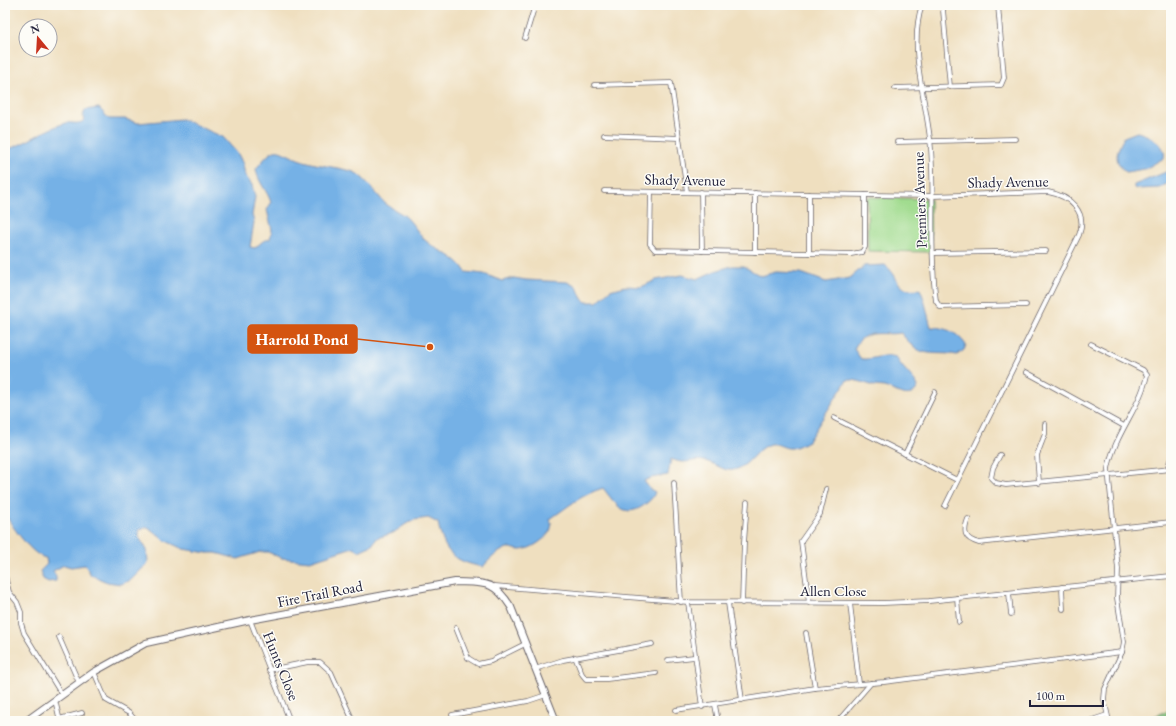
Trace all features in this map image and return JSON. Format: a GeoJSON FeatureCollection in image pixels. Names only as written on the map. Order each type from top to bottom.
{"type":"FeatureCollection","features":[{"type":"Feature","properties":{"kind":"street"},"geometry":{"type":"LineString","coordinates":[[525,38],[535,5]]}},
{"type":"Feature","properties":{"kind":"street","name":"Premiers Avenue"},"geometry":{"type":"LineString","coordinates":[[922,5],[918,27],[918,49],[921,88],[930,141],[933,196],[935,294],[939,306],[1026,305]]}},
{"type":"Feature","properties":{"kind":"street"},"geometry":{"type":"LineString","coordinates":[[945,5],[943,10],[950,87]]}},
{"type":"Feature","properties":{"kind":"street"},"geometry":{"type":"LineString","coordinates":[[895,88],[998,86],[1002,83],[1004,78],[998,5]]}},
{"type":"Feature","properties":{"kind":"street"},"geometry":{"type":"LineString","coordinates":[[594,85],[671,83],[687,192]]}},
{"type":"Feature","properties":{"kind":"street"},"geometry":{"type":"LineString","coordinates":[[604,135],[679,138]]}},
{"type":"Feature","properties":{"kind":"street"},"geometry":{"type":"LineString","coordinates":[[897,142],[1015,139]]}},
{"type":"Feature","properties":{"kind":"street","name":"Shady Avenue"},"geometry":{"type":"LineString","coordinates":[[604,191],[933,196],[1048,192],[1059,194],[1073,203],[1079,211],[1082,222],[1079,235],[945,506]]}},
{"type":"Feature","properties":{"kind":"street"},"geometry":{"type":"LineString","coordinates":[[652,192],[651,247],[655,250],[851,254],[863,250],[865,195]]}},
{"type":"Feature","properties":{"kind":"street"},"geometry":{"type":"LineString","coordinates":[[702,192],[702,251]]}},
{"type":"Feature","properties":{"kind":"street"},"geometry":{"type":"LineString","coordinates":[[755,193],[755,252]]}},
{"type":"Feature","properties":{"kind":"street"},"geometry":{"type":"LineString","coordinates":[[809,194],[809,253]]}},
{"type":"Feature","properties":{"kind":"street"},"geometry":{"type":"LineString","coordinates":[[934,253],[1046,251]]}},
{"type":"Feature","properties":{"kind":"street"},"geometry":{"type":"LineString","coordinates":[[1091,344],[1143,370],[1146,373],[1142,389],[1109,461],[1108,475],[1118,569],[1117,598],[1124,636],[1122,652],[1105,689],[1104,699],[1109,721]]}},
{"type":"Feature","properties":{"kind":"street"},"geometry":{"type":"LineString","coordinates":[[1026,372],[1124,426]]}},
{"type":"Feature","properties":{"kind":"street"},"geometry":{"type":"LineString","coordinates":[[905,454],[935,392]]}},
{"type":"Feature","properties":{"kind":"street"},"geometry":{"type":"LineString","coordinates":[[834,418],[958,480]]}},
{"type":"Feature","properties":{"kind":"street"},"geometry":{"type":"LineString","coordinates":[[1039,483],[1037,455],[1045,434],[1045,424]]}},
{"type":"Feature","properties":{"kind":"street"},"geometry":{"type":"LineString","coordinates":[[1000,455],[991,475],[993,481],[1006,485],[1039,483],[1169,469],[1171,458]]}},
{"type":"Feature","properties":{"kind":"street"},"geometry":{"type":"LineString","coordinates":[[674,482],[681,602]]}},
{"type":"Feature","properties":{"kind":"street"},"geometry":{"type":"LineString","coordinates":[[809,603],[801,541],[820,514],[826,489]]}},
{"type":"Feature","properties":{"kind":"street"},"geometry":{"type":"LineString","coordinates":[[742,603],[747,502]]}},
{"type":"Feature","properties":{"kind":"street"},"geometry":{"type":"LineString","coordinates":[[968,519],[964,531],[965,536],[979,543],[1171,522]]}},
{"type":"Feature","properties":{"kind":"street"},"geometry":{"type":"LineString","coordinates":[[5,576],[9,592],[17,602],[21,612],[21,624],[24,633],[62,695]]}},
{"type":"Feature","properties":{"kind":"street","name":"Allen Close"},"geometry":{"type":"LineString","coordinates":[[495,586],[681,602],[850,603],[929,601],[1171,576]]}},
{"type":"Feature","properties":{"kind":"street","name":"Fire Trail Road"},"geometry":{"type":"LineString","coordinates":[[26,721],[94,672],[146,643],[250,620],[434,585],[456,582],[484,583],[495,586]]}},
{"type":"Feature","properties":{"kind":"street"},"geometry":{"type":"LineString","coordinates":[[495,586],[511,607],[556,721]]}},
{"type":"Feature","properties":{"kind":"street"},"geometry":{"type":"LineString","coordinates":[[1062,587],[1064,610]]}},
{"type":"Feature","properties":{"kind":"street"},"geometry":{"type":"LineString","coordinates":[[1008,593],[1011,614]]}},
{"type":"Feature","properties":{"kind":"street"},"geometry":{"type":"LineString","coordinates":[[957,598],[959,622]]}},
{"type":"Feature","properties":{"kind":"street"},"geometry":{"type":"LineString","coordinates":[[688,602],[694,657],[702,707]]}},
{"type":"Feature","properties":{"kind":"street"},"geometry":{"type":"LineString","coordinates":[[728,602],[742,700]]}},
{"type":"Feature","properties":{"kind":"street"},"geometry":{"type":"LineString","coordinates":[[850,603],[859,684]]}},
{"type":"Feature","properties":{"kind":"street","name":"Hunts Close"},"geometry":{"type":"LineString","coordinates":[[250,620],[290,721]]}},
{"type":"Feature","properties":{"kind":"street"},"geometry":{"type":"LineString","coordinates":[[456,628],[468,658],[478,664],[491,661],[525,644]]}},
{"type":"Feature","properties":{"kind":"street"},"geometry":{"type":"LineString","coordinates":[[806,633],[815,688]]}},
{"type":"Feature","properties":{"kind":"street"},"geometry":{"type":"LineString","coordinates":[[59,637],[79,683]]}},
{"type":"Feature","properties":{"kind":"street"},"geometry":{"type":"LineString","coordinates":[[535,669],[575,657],[652,644]]}},
{"type":"Feature","properties":{"kind":"street"},"geometry":{"type":"LineString","coordinates":[[676,710],[815,688],[871,683],[1122,652]]}},
{"type":"Feature","properties":{"kind":"street"},"geometry":{"type":"LineString","coordinates":[[575,657],[582,674],[586,679],[608,679],[656,673]]}},
{"type":"Feature","properties":{"kind":"street"},"geometry":{"type":"LineString","coordinates":[[668,660],[694,657]]}},
{"type":"Feature","properties":{"kind":"street"},"geometry":{"type":"LineString","coordinates":[[269,670],[308,662],[320,662],[331,672],[352,721]]}},
{"type":"Feature","properties":{"kind":"street"},"geometry":{"type":"LineString","coordinates":[[94,672],[106,700],[128,713],[136,721]]}},
{"type":"Feature","properties":{"kind":"street"},"geometry":{"type":"LineString","coordinates":[[838,721],[871,683]]}},
{"type":"Feature","properties":{"kind":"street"},"geometry":{"type":"LineString","coordinates":[[452,716],[528,701],[546,695]]}},
{"type":"Feature","properties":{"kind":"street"},"geometry":{"type":"LineString","coordinates":[[56,700],[60,720],[82,713]]}},
{"type":"Feature","properties":{"kind":"street"},"geometry":{"type":"LineString","coordinates":[[714,705],[718,721]]}},
{"type":"Feature","properties":{"kind":"street"},"geometry":{"type":"LineString","coordinates":[[1089,721],[1107,715]]}},
{"type":"Feature","properties":{"kind":"green space"},"geometry":{"type":"Polygon","coordinates":[[[867,197],[930,199],[931,252],[868,251],[867,197]]]}},
{"type":"Feature","properties":{"kind":"green space"},"geometry":{"type":"Polygon","coordinates":[[[1170,709],[1171,721],[1150,721],[1148,719],[1170,709]]]}},
{"type":"Feature","properties":{"kind":"water"},"geometry":{"type":"Polygon","coordinates":[[[99,108],[109,119],[125,119],[138,123],[182,119],[223,137],[238,154],[243,164],[245,175],[252,185],[255,197],[252,215],[254,222],[250,247],[255,248],[263,241],[270,239],[272,230],[267,210],[271,203],[259,179],[256,169],[269,154],[274,151],[278,151],[304,161],[348,170],[358,174],[388,206],[407,217],[426,241],[457,261],[466,272],[484,274],[502,281],[514,278],[567,282],[577,287],[582,299],[586,302],[597,302],[610,290],[626,286],[641,287],[656,280],[682,275],[697,279],[715,271],[732,266],[743,266],[761,276],[776,272],[801,273],[826,282],[850,278],[864,266],[885,265],[902,286],[911,289],[920,289],[931,327],[942,328],[955,334],[966,345],[964,350],[957,355],[931,353],[917,349],[901,333],[868,335],[858,342],[854,349],[861,359],[870,359],[882,356],[896,357],[918,386],[912,394],[903,394],[884,387],[847,380],[808,441],[801,445],[786,448],[775,444],[770,444],[762,448],[741,467],[731,470],[726,470],[701,460],[683,462],[671,459],[668,475],[650,478],[644,481],[650,489],[655,492],[652,498],[643,506],[636,510],[625,510],[616,504],[603,488],[595,491],[575,501],[550,519],[550,532],[538,543],[529,548],[518,550],[507,548],[494,556],[483,567],[464,562],[451,554],[443,541],[438,523],[428,518],[414,520],[393,533],[377,538],[372,545],[359,551],[353,547],[310,561],[281,558],[268,552],[260,552],[238,559],[216,553],[183,549],[164,540],[146,527],[139,530],[139,537],[147,550],[148,563],[131,580],[121,584],[107,582],[91,575],[85,565],[71,567],[64,565],[53,571],[56,576],[56,581],[48,582],[43,579],[40,571],[47,564],[46,558],[35,552],[29,546],[17,533],[5,514],[5,150],[66,123],[77,123],[84,121],[83,117],[85,110],[99,108]]]}},
{"type":"Feature","properties":{"kind":"water"},"geometry":{"type":"Polygon","coordinates":[[[1137,132],[1147,135],[1160,144],[1163,148],[1164,158],[1145,169],[1126,172],[1117,160],[1119,147],[1124,137],[1137,132]]]}},
{"type":"Feature","properties":{"kind":"water"},"geometry":{"type":"Polygon","coordinates":[[[1171,170],[1171,181],[1160,188],[1134,188],[1134,185],[1171,170]]]}},
{"type":"Feature","properties":{"kind":"place","name":"Harrold Pond"},"geometry":{"type":"Point","coordinates":[430,347]}}]}
